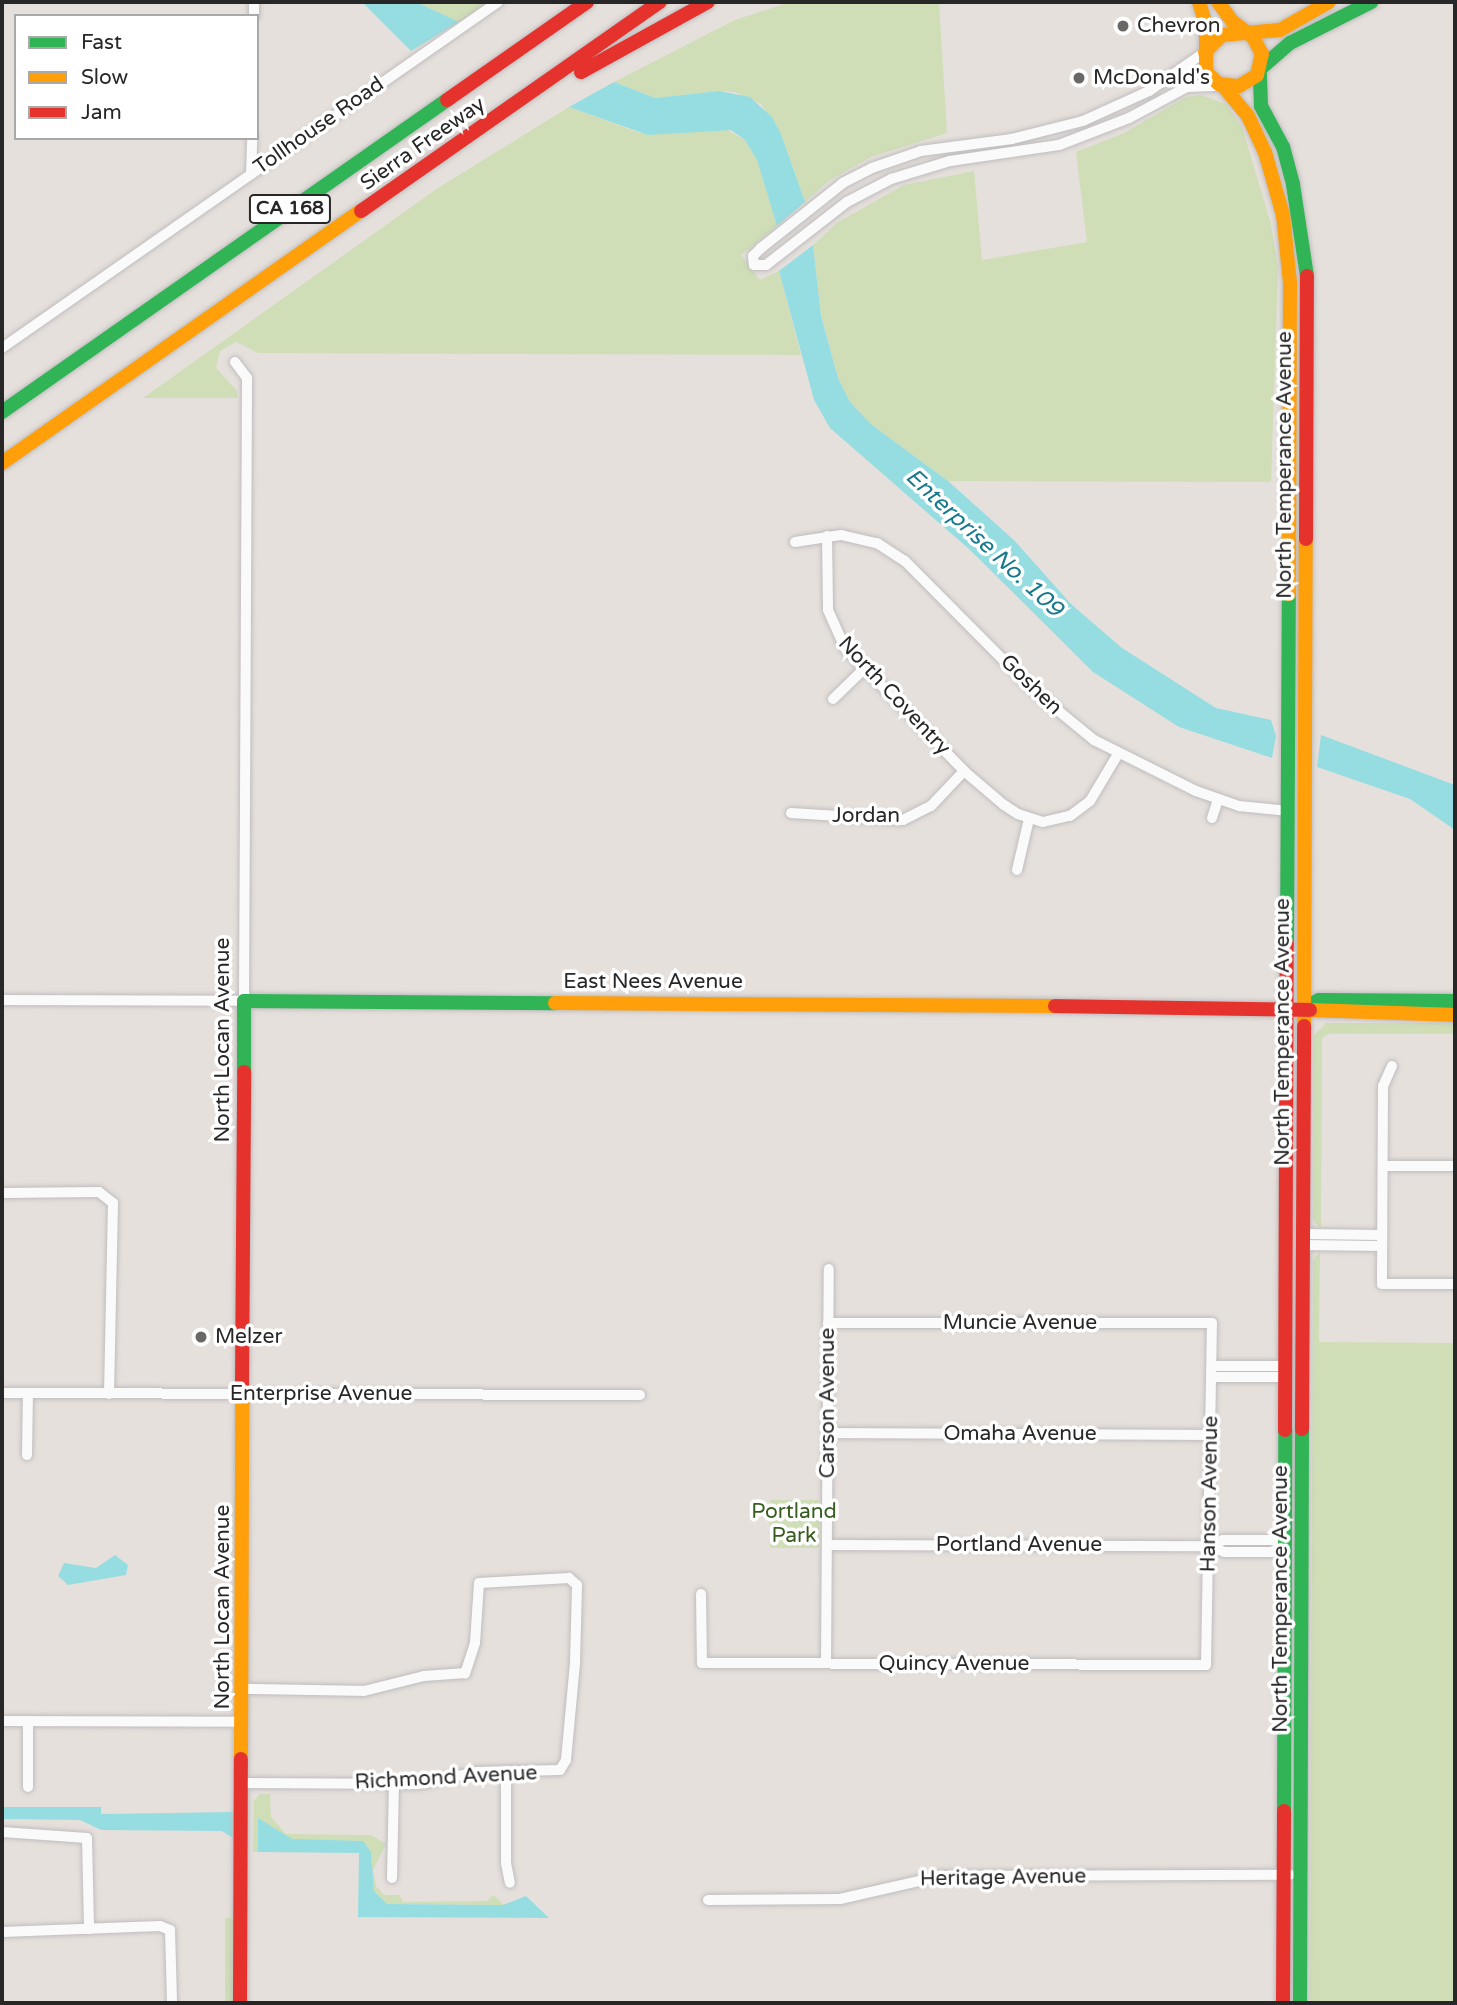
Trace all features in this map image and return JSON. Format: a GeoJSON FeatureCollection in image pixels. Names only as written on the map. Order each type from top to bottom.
{"type":"FeatureCollection","features":[{"type":"Feature","properties":{"kind":"main road","name":"Sierra Freeway"},"geometry":{"type":"LineString","coordinates":[[2,463],[525,100],[660,2]]}},
{"type":"Feature","properties":{"kind":"main road"},"geometry":{"type":"LineString","coordinates":[[525,100],[708,2]]}},
{"type":"Feature","properties":{"kind":"main road"},"geometry":{"type":"LineString","coordinates":[[1199,2],[1206,25],[1206,72],[1223,86],[1245,85],[1290,43],[1371,2]]}},
{"type":"Feature","properties":{"kind":"main road"},"geometry":{"type":"LineString","coordinates":[[1218,2],[1261,50],[1260,69]]}},
{"type":"Feature","properties":{"kind":"main road","name":"Sierra Freeway"},"geometry":{"type":"LineString","coordinates":[[2,412],[584,4]]}},
{"type":"Feature","properties":{"kind":"main road"},"geometry":{"type":"LineString","coordinates":[[1205,52],[1222,35],[1280,30],[1320,4]]}},
{"type":"Feature","properties":{"kind":"main road","name":"North Temperance Avenue"},"geometry":{"type":"LineString","coordinates":[[1260,69],[1261,106],[1284,152],[1304,240],[1307,366],[1300,2003]]}},
{"type":"Feature","properties":{"kind":"main road","name":"North Temperance Avenue"},"geometry":{"type":"LineString","coordinates":[[1223,86],[1248,116],[1265,152],[1283,215],[1289,258],[1283,2003]]}},
{"type":"Feature","properties":{"kind":"main road"},"geometry":{"type":"LineString","coordinates":[[1289,258],[1297,290],[1300,356],[1307,366]]}},
{"type":"Feature","properties":{"kind":"main road","name":"East Nees Avenue"},"geometry":{"type":"LineString","coordinates":[[1304,1008],[1319,1000],[1455,1001]]}},
{"type":"Feature","properties":{"kind":"main road","name":"East Nees Avenue"},"geometry":{"type":"LineString","coordinates":[[244,1001],[1304,1008],[1319,1014],[1455,1015]]}},
{"type":"Feature","properties":{"kind":"main road","name":"North Locan Avenue"},"geometry":{"type":"LineString","coordinates":[[240,2003],[244,1689],[244,1001]]}},
{"type":"Feature","properties":{"kind":"street","name":"Tollhouse Road"},"geometry":{"type":"LineString","coordinates":[[2,348],[498,2]]}},
{"type":"Feature","properties":{"kind":"street"},"geometry":{"type":"LineString","coordinates":[[1205,52],[1149,91],[1083,121],[1012,139],[921,150],[872,168],[843,183],[761,248],[753,256],[754,265],[766,265],[847,202],[891,179],[950,162],[1059,145],[1129,118],[1187,87],[1223,86]]}},
{"type":"Feature","properties":{"kind":"street"},"geometry":{"type":"LineString","coordinates":[[251,140],[251,174]]}},
{"type":"Feature","properties":{"kind":"street","name":"North Locan Avenue"},"geometry":{"type":"LineString","coordinates":[[235,362],[247,378],[244,1001]]}},
{"type":"Feature","properties":{"kind":"street","name":"Goshen"},"geometry":{"type":"LineString","coordinates":[[795,542],[827,536],[859,537],[905,561],[1033,690],[1118,754],[1218,799],[1259,810],[1289,811]]}},
{"type":"Feature","properties":{"kind":"street","name":"North Coventry"},"geometry":{"type":"LineString","coordinates":[[827,536],[831,623],[845,648],[964,771],[1029,819]]}},
{"type":"Feature","properties":{"kind":"street"},"geometry":{"type":"LineString","coordinates":[[833,699],[865,668]]}},
{"type":"Feature","properties":{"kind":"street"},"geometry":{"type":"LineString","coordinates":[[1017,870],[1029,819],[1058,820],[1082,809],[1118,754]]}},
{"type":"Feature","properties":{"kind":"street","name":"Jordan"},"geometry":{"type":"LineString","coordinates":[[792,813],[903,820],[931,806],[964,771]]}},
{"type":"Feature","properties":{"kind":"street"},"geometry":{"type":"LineString","coordinates":[[1212,818],[1218,799]]}},
{"type":"Feature","properties":{"kind":"street","name":"East Nees Avenue"},"geometry":{"type":"LineString","coordinates":[[2,1000],[244,1001]]}},
{"type":"Feature","properties":{"kind":"street"},"geometry":{"type":"LineString","coordinates":[[1392,1066],[1383,1086],[1382,1284],[1455,1284]]}},
{"type":"Feature","properties":{"kind":"street"},"geometry":{"type":"LineString","coordinates":[[1383,1166],[1455,1166]]}},
{"type":"Feature","properties":{"kind":"street"},"geometry":{"type":"LineString","coordinates":[[2,1193],[108,1195],[113,1203],[109,1394]]}},
{"type":"Feature","properties":{"kind":"street"},"geometry":{"type":"LineString","coordinates":[[1303,1240],[1382,1235]]}},
{"type":"Feature","properties":{"kind":"street"},"geometry":{"type":"LineString","coordinates":[[1303,1240],[1382,1246]]}},
{"type":"Feature","properties":{"kind":"street","name":"Carson Avenue"},"geometry":{"type":"LineString","coordinates":[[826,1663],[829,1269]]}},
{"type":"Feature","properties":{"kind":"street","name":"Muncie Avenue"},"geometry":{"type":"LineString","coordinates":[[828,1323],[1212,1322]]}},
{"type":"Feature","properties":{"kind":"street","name":"Hanson Avenue"},"geometry":{"type":"LineString","coordinates":[[1206,1665],[1212,1322]]}},
{"type":"Feature","properties":{"kind":"street"},"geometry":{"type":"LineString","coordinates":[[1212,1371],[1287,1372]]}},
{"type":"Feature","properties":{"kind":"street","name":"Enterprise Avenue"},"geometry":{"type":"LineString","coordinates":[[2,1393],[640,1395]]}},
{"type":"Feature","properties":{"kind":"street"},"geometry":{"type":"LineString","coordinates":[[27,1455],[28,1394]]}},
{"type":"Feature","properties":{"kind":"street","name":"Omaha Avenue"},"geometry":{"type":"LineString","coordinates":[[829,1433],[1210,1435]]}},
{"type":"Feature","properties":{"kind":"street","name":"Portland Avenue"},"geometry":{"type":"LineString","coordinates":[[828,1545],[1209,1546],[1225,1552],[1258,1552],[1286,1546],[1302,1546]]}},
{"type":"Feature","properties":{"kind":"street","name":"Richmond Avenue"},"geometry":{"type":"LineString","coordinates":[[242,1783],[394,1784],[506,1771],[553,1772],[564,1766],[575,1663],[575,1581],[479,1583],[475,1643],[466,1673],[424,1676],[372,1690],[244,1689]]}},
{"type":"Feature","properties":{"kind":"street","name":"Quincy Avenue"},"geometry":{"type":"LineString","coordinates":[[701,1594],[702,1663],[1206,1665]]}},
{"type":"Feature","properties":{"kind":"street","name":"North Locan Avenue"},"geometry":{"type":"LineString","coordinates":[[2,1721],[243,1722]]}},
{"type":"Feature","properties":{"kind":"street"},"geometry":{"type":"LineString","coordinates":[[28,1721],[28,1787]]}},
{"type":"Feature","properties":{"kind":"street"},"geometry":{"type":"LineString","coordinates":[[506,1771],[506,1863],[510,1884]]}},
{"type":"Feature","properties":{"kind":"street"},"geometry":{"type":"LineString","coordinates":[[392,1878],[394,1784]]}},
{"type":"Feature","properties":{"kind":"street"},"geometry":{"type":"LineString","coordinates":[[2,1832],[87,1838],[89,1929]]}},
{"type":"Feature","properties":{"kind":"street","name":"Heritage Avenue"},"geometry":{"type":"LineString","coordinates":[[708,1900],[840,1899],[941,1876],[1301,1875]]}},
{"type":"Feature","properties":{"kind":"street"},"geometry":{"type":"LineString","coordinates":[[2,1932],[160,1926],[170,1930],[172,2003]]}},
{"type":"Feature","properties":{"kind":"green space"},"geometry":{"type":"Polygon","coordinates":[[[416,2],[488,2],[459,22],[416,2]]]}},
{"type":"Feature","properties":{"kind":"green space"},"geometry":{"type":"Polygon","coordinates":[[[790,2],[939,2],[947,133],[871,157],[830,180],[805,202],[781,134],[761,104],[735,92],[719,91],[655,98],[614,82],[735,20],[790,2]]]}},
{"type":"Feature","properties":{"kind":"green space"},"geometry":{"type":"Polygon","coordinates":[[[1201,95],[1226,104],[1242,127],[1271,224],[1278,268],[1271,482],[948,481],[872,425],[850,402],[838,378],[821,316],[813,245],[838,222],[904,185],[974,171],[982,260],[1087,242],[1076,152],[1124,133],[1186,97],[1201,95]]]}},
{"type":"Feature","properties":{"kind":"green space"},"geometry":{"type":"Polygon","coordinates":[[[569,107],[640,133],[724,128],[745,140],[757,160],[777,226],[741,255],[760,280],[779,271],[801,355],[258,353],[236,342],[220,351],[216,368],[237,391],[238,398],[143,398],[438,188],[569,107]]]}},
{"type":"Feature","properties":{"kind":"green space"},"geometry":{"type":"Polygon","coordinates":[[[1326,1023],[1455,1023],[1455,1034],[1329,1034],[1322,1038],[1321,1229],[1313,1220],[1314,1035],[1326,1023]]]}},
{"type":"Feature","properties":{"kind":"green space"},"geometry":{"type":"Polygon","coordinates":[[[1320,1251],[1319,1342],[1455,1343],[1455,2003],[1310,2003],[1313,1260],[1320,1251]]]}},
{"type":"Feature","properties":{"kind":"green space","name":"Portland Park"},"geometry":{"type":"Polygon","coordinates":[[[770,1500],[819,1500],[819,1548],[770,1548],[770,1500]]]}},
{"type":"Feature","properties":{"kind":"green space"},"geometry":{"type":"Polygon","coordinates":[[[260,1794],[270,1794],[271,1817],[286,1834],[371,1835],[386,1844],[373,1870],[376,1886],[384,1895],[400,1895],[403,1902],[487,1901],[494,1895],[504,1905],[387,1904],[374,1891],[371,1852],[363,1841],[292,1840],[258,1818],[258,1852],[253,1852],[254,1801],[260,1794]]]}},
{"type":"Feature","properties":{"kind":"green space"},"geometry":{"type":"Polygon","coordinates":[[[225,1918],[233,1918],[233,2003],[225,2003],[225,1918]]]}},
{"type":"Feature","properties":{"kind":"water"},"geometry":{"type":"Polygon","coordinates":[[[362,2],[416,2],[459,22],[411,51],[362,2]]]}},
{"type":"Feature","properties":{"kind":"water"},"geometry":{"type":"Polygon","coordinates":[[[614,82],[655,98],[719,91],[750,97],[772,117],[781,134],[805,202],[777,226],[757,160],[745,140],[731,130],[648,135],[569,107],[614,82]]]}},
{"type":"Feature","properties":{"kind":"water","name":"Enterprise No. 109"},"geometry":{"type":"Polygon","coordinates":[[[813,245],[821,316],[838,378],[850,402],[872,425],[948,481],[1015,541],[1071,604],[1122,648],[1216,708],[1271,720],[1276,736],[1272,758],[1179,727],[1093,672],[969,549],[830,428],[814,400],[779,271],[813,245]]]}},
{"type":"Feature","properties":{"kind":"water"},"geometry":{"type":"Polygon","coordinates":[[[1321,735],[1455,785],[1455,830],[1410,799],[1317,767],[1321,735]]]}},
{"type":"Feature","properties":{"kind":"water"},"geometry":{"type":"Polygon","coordinates":[[[115,1555],[128,1565],[126,1575],[68,1585],[58,1576],[64,1563],[96,1568],[115,1555]]]}},
{"type":"Feature","properties":{"kind":"water"},"geometry":{"type":"Polygon","coordinates":[[[2,1807],[101,1807],[101,1814],[234,1812],[233,1838],[222,1831],[101,1830],[80,1820],[2,1819],[2,1807]]]}},
{"type":"Feature","properties":{"kind":"water"},"geometry":{"type":"Polygon","coordinates":[[[258,1818],[292,1839],[363,1841],[371,1852],[374,1891],[387,1904],[503,1905],[526,1896],[549,1918],[358,1917],[359,1853],[258,1852],[258,1818]]]}},
{"type":"Feature","properties":{"kind":"traffic: fast"},"geometry":{"type":"LineString","coordinates":[[1307,276],[1293,184],[1283,147],[1261,106],[1260,69],[1290,43],[1371,2]]}},
{"type":"Feature","properties":{"kind":"traffic: fast"},"geometry":{"type":"LineString","coordinates":[[2,412],[447,100]]}},
{"type":"Feature","properties":{"kind":"traffic: fast"},"geometry":{"type":"LineString","coordinates":[[1287,944],[1289,594]]}},
{"type":"Feature","properties":{"kind":"traffic: fast"},"geometry":{"type":"LineString","coordinates":[[1304,1008],[1319,1000],[1455,1001]]}},
{"type":"Feature","properties":{"kind":"traffic: fast"},"geometry":{"type":"LineString","coordinates":[[244,1072],[244,1001],[555,1003]]}},
{"type":"Feature","properties":{"kind":"traffic: fast"},"geometry":{"type":"LineString","coordinates":[[1300,2003],[1302,1429]]}},
{"type":"Feature","properties":{"kind":"traffic: fast"},"geometry":{"type":"LineString","coordinates":[[1284,1811],[1285,1430]]}},
{"type":"Feature","properties":{"kind":"traffic: slow"},"geometry":{"type":"LineString","coordinates":[[1199,2],[1206,25],[1206,72],[1219,84],[1239,86],[1257,75],[1262,54],[1253,37],[1232,21],[1218,2]]}},
{"type":"Feature","properties":{"kind":"traffic: slow"},"geometry":{"type":"LineString","coordinates":[[1205,52],[1222,35],[1280,30],[1329,2]]}},
{"type":"Feature","properties":{"kind":"traffic: slow"},"geometry":{"type":"LineString","coordinates":[[1223,86],[1248,116],[1265,152],[1283,215],[1290,283],[1289,594]]}},
{"type":"Feature","properties":{"kind":"traffic: slow"},"geometry":{"type":"LineString","coordinates":[[2,463],[361,211]]}},
{"type":"Feature","properties":{"kind":"traffic: slow"},"geometry":{"type":"LineString","coordinates":[[1304,1026],[1306,539]]}},
{"type":"Feature","properties":{"kind":"traffic: slow"},"geometry":{"type":"LineString","coordinates":[[555,1003],[1055,1006]]}},
{"type":"Feature","properties":{"kind":"traffic: slow"},"geometry":{"type":"LineString","coordinates":[[1310,1010],[1455,1015]]}},
{"type":"Feature","properties":{"kind":"traffic: slow"},"geometry":{"type":"LineString","coordinates":[[241,1759],[242,1386]]}},
{"type":"Feature","properties":{"kind":"traffic: jam"},"geometry":{"type":"LineString","coordinates":[[447,100],[587,2]]}},
{"type":"Feature","properties":{"kind":"traffic: jam"},"geometry":{"type":"LineString","coordinates":[[361,211],[660,2]]}},
{"type":"Feature","properties":{"kind":"traffic: jam"},"geometry":{"type":"LineString","coordinates":[[581,72],[708,2]]}},
{"type":"Feature","properties":{"kind":"traffic: jam"},"geometry":{"type":"LineString","coordinates":[[1306,539],[1307,276]]}},
{"type":"Feature","properties":{"kind":"traffic: jam"},"geometry":{"type":"LineString","coordinates":[[1285,1430],[1287,944]]}},
{"type":"Feature","properties":{"kind":"traffic: jam"},"geometry":{"type":"LineString","coordinates":[[1055,1006],[1310,1010]]}},
{"type":"Feature","properties":{"kind":"traffic: jam"},"geometry":{"type":"LineString","coordinates":[[1302,1429],[1304,1026]]}},
{"type":"Feature","properties":{"kind":"traffic: jam"},"geometry":{"type":"LineString","coordinates":[[242,1386],[244,1072]]}},
{"type":"Feature","properties":{"kind":"traffic: jam"},"geometry":{"type":"LineString","coordinates":[[240,2003],[241,1759]]}},
{"type":"Feature","properties":{"kind":"traffic: jam"},"geometry":{"type":"LineString","coordinates":[[1283,2003],[1284,1811]]}},
{"type":"Feature","properties":{"kind":"place","name":"Chevron"},"geometry":{"type":"Point","coordinates":[1123,26]}},
{"type":"Feature","properties":{"kind":"place","name":"McDonald's"},"geometry":{"type":"Point","coordinates":[1079,78]}},
{"type":"Feature","properties":{"kind":"place","name":"Melzer"},"geometry":{"type":"Point","coordinates":[201,1337]}}]}
